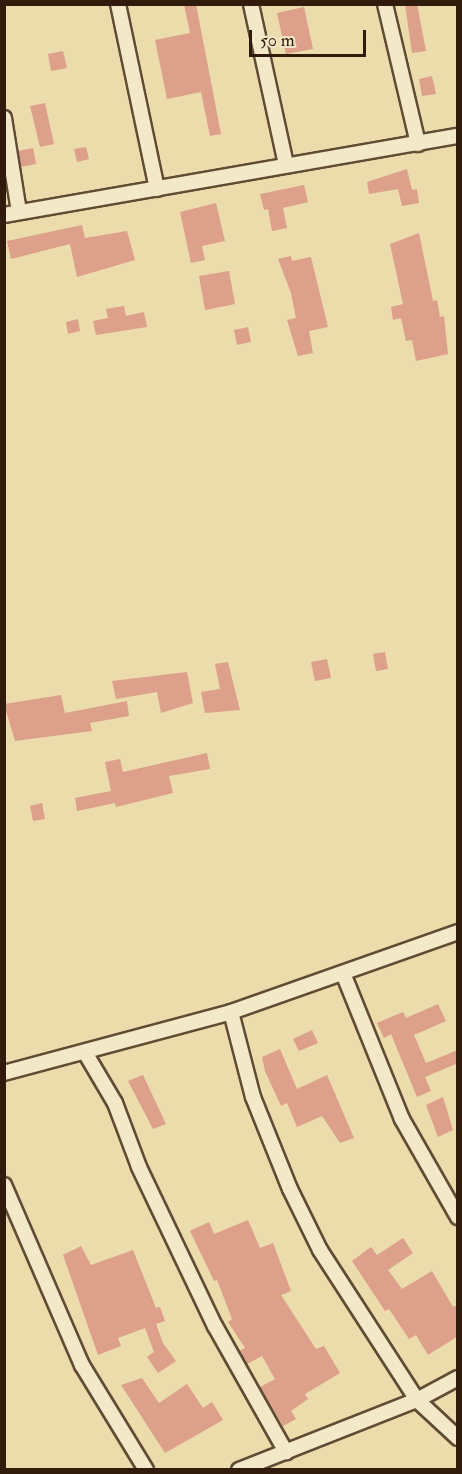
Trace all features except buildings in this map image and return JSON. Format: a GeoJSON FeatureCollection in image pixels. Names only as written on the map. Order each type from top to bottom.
{"type":"FeatureCollection","features":[{"type":"Feature","properties":{"kind":"street"},"geometry":{"type":"LineString","coordinates":[[118,4],[157,189]]}},
{"type":"Feature","properties":{"kind":"street"},"geometry":{"type":"LineString","coordinates":[[251,4],[286,164]]}},
{"type":"Feature","properties":{"kind":"street"},"geometry":{"type":"LineString","coordinates":[[385,4],[418,144]]}},
{"type":"Feature","properties":{"kind":"street"},"geometry":{"type":"LineString","coordinates":[[4,118],[19,212]]}},
{"type":"Feature","properties":{"kind":"street"},"geometry":{"type":"LineString","coordinates":[[4,215],[286,164],[458,136]]}},
{"type":"Feature","properties":{"kind":"street"},"geometry":{"type":"LineString","coordinates":[[4,1073],[86,1054],[231,1012],[458,932]]}},
{"type":"Feature","properties":{"kind":"street"},"geometry":{"type":"LineString","coordinates":[[343,973],[402,1119],[458,1217]]}},
{"type":"Feature","properties":{"kind":"street"},"geometry":{"type":"LineString","coordinates":[[231,1012],[253,1097],[290,1189],[320,1250],[417,1400],[458,1438]]}},
{"type":"Feature","properties":{"kind":"street"},"geometry":{"type":"LineString","coordinates":[[86,1054],[115,1103],[139,1167],[196,1288],[286,1452]]}},
{"type":"Feature","properties":{"kind":"street"},"geometry":{"type":"LineString","coordinates":[[4,1185],[82,1365],[146,1470]]}},
{"type":"Feature","properties":{"kind":"street"},"geometry":{"type":"LineString","coordinates":[[239,1470],[417,1400],[458,1378]]}}]}
